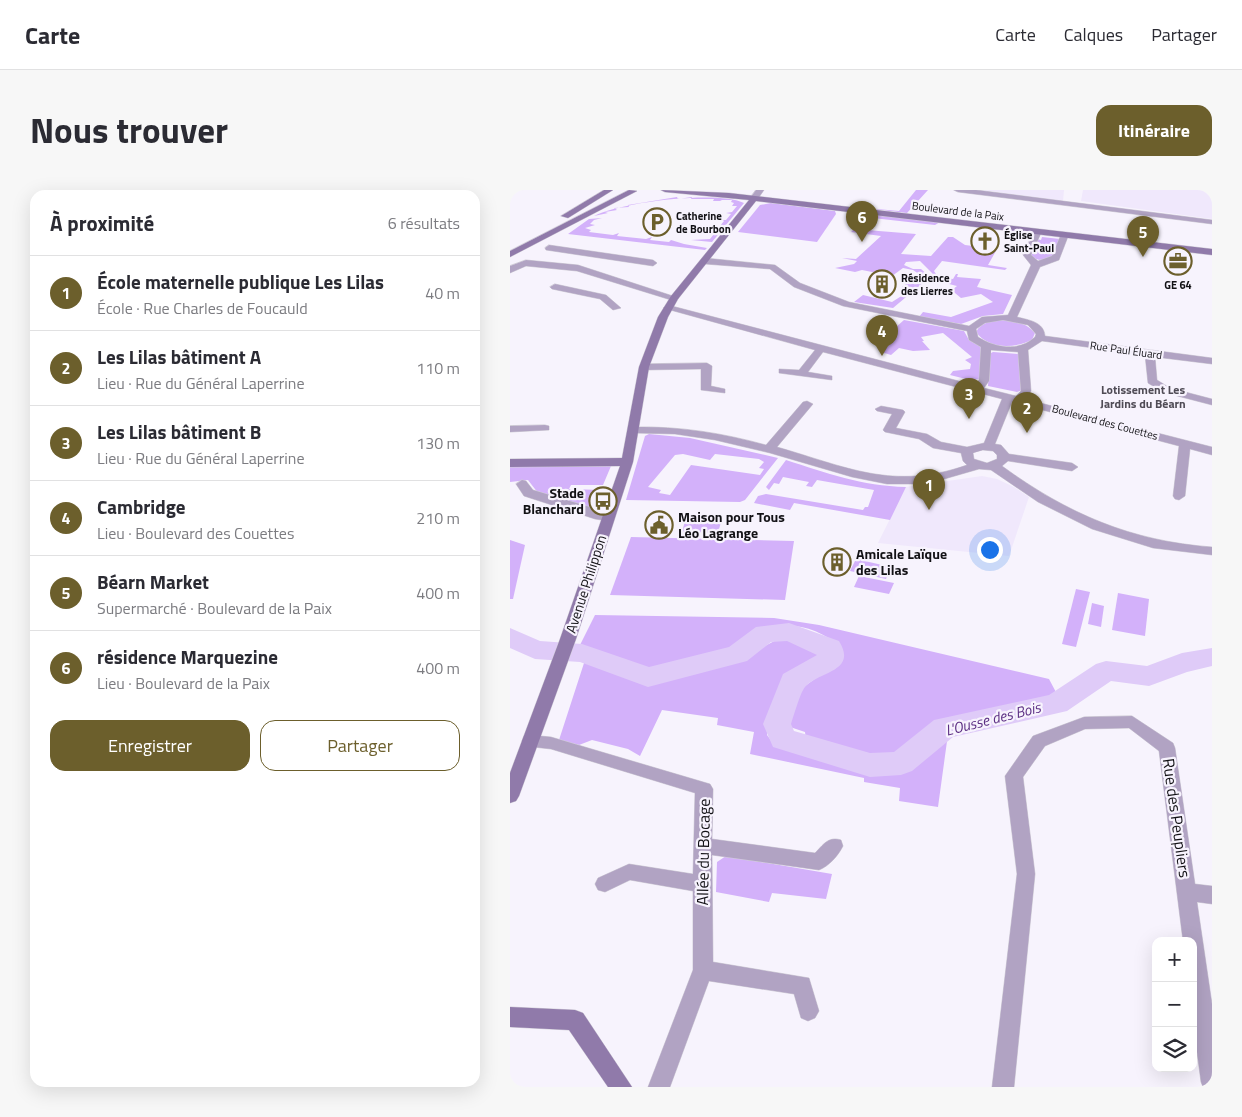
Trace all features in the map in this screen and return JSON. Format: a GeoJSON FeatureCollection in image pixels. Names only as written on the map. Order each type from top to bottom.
{"type":"FeatureCollection","features":[{"type":"Feature","properties":{"kind":"main road"},"geometry":{"type":"LineString","coordinates":[[510,247],[609,190]]}},
{"type":"Feature","properties":{"kind":"main road"},"geometry":{"type":"LineString","coordinates":[[613,190],[636,190]]}},
{"type":"Feature","properties":{"kind":"main road"},"geometry":{"type":"LineString","coordinates":[[510,254],[636,190]]}},
{"type":"Feature","properties":{"kind":"main road","name":"Boulevard de la Paix"},"geometry":{"type":"LineString","coordinates":[[665,190],[701,192]]}},
{"type":"Feature","properties":{"kind":"main road","name":"Boulevard de la Paix"},"geometry":{"type":"LineString","coordinates":[[689,190],[1212,252]]}},
{"type":"Feature","properties":{"kind":"main road","name":"Avenue Philippon"},"geometry":{"type":"LineString","coordinates":[[510,796],[568,639],[627,462],[644,367],[668,308],[754,198]]}},
{"type":"Feature","properties":{"kind":"main road"},"geometry":{"type":"LineString","coordinates":[[510,463],[627,462]]}},
{"type":"Feature","properties":{"kind":"main road"},"geometry":{"type":"LineString","coordinates":[[510,1017],[574,1020],[621,1087]]}},
{"type":"Feature","properties":{"kind":"street"},"geometry":{"type":"LineString","coordinates":[[754,198],[760,190]]}},
{"type":"Feature","properties":{"kind":"street"},"geometry":{"type":"LineString","coordinates":[[958,190],[1072,201],[1212,222]]}},
{"type":"Feature","properties":{"kind":"street"},"geometry":{"type":"LineString","coordinates":[[1036,266],[1027,255],[1038,231]]}},
{"type":"Feature","properties":{"kind":"street"},"geometry":{"type":"LineString","coordinates":[[1012,318],[1036,266],[1056,258],[1065,234]]}},
{"type":"Feature","properties":{"kind":"street"},"geometry":{"type":"LineString","coordinates":[[549,248],[653,263]]}},
{"type":"Feature","properties":{"kind":"street"},"geometry":{"type":"LineString","coordinates":[[563,266],[587,252]]}},
{"type":"Feature","properties":{"kind":"street"},"geometry":{"type":"LineString","coordinates":[[705,261],[772,267],[797,286],[846,304],[904,317],[971,329],[982,320],[1012,318],[1031,323],[1041,333],[1040,338],[1031,346],[1004,349],[986,346],[973,338],[971,329]]}},
{"type":"Feature","properties":{"kind":"street"},"geometry":{"type":"LineString","coordinates":[[510,270],[519,264],[526,263],[578,268],[615,291]]}},
{"type":"Feature","properties":{"kind":"street"},"geometry":{"type":"LineString","coordinates":[[555,287],[615,291],[674,298]]}},
{"type":"Feature","properties":{"kind":"street"},"geometry":{"type":"LineString","coordinates":[[615,291],[616,308]]}},
{"type":"Feature","properties":{"kind":"street","name":"Boulevard des Couettes"},"geometry":{"type":"LineString","coordinates":[[668,308],[1212,451]]}},
{"type":"Feature","properties":{"kind":"street","name":"Rue Paul Éluard"},"geometry":{"type":"LineString","coordinates":[[1040,338],[1212,361]]}},
{"type":"Feature","properties":{"kind":"street"},"geometry":{"type":"LineString","coordinates":[[977,388],[984,381],[986,346]]}},
{"type":"Feature","properties":{"kind":"street"},"geometry":{"type":"LineString","coordinates":[[802,374],[822,348]]}},
{"type":"Feature","properties":{"kind":"street"},"geometry":{"type":"LineString","coordinates":[[988,446],[1014,398],[1026,391],[1023,348]]}},
{"type":"Feature","properties":{"kind":"street"},"geometry":{"type":"LineString","coordinates":[[1150,353],[1152,381],[1166,390],[1212,402]]}},
{"type":"Feature","properties":{"kind":"street"},"geometry":{"type":"LineString","coordinates":[[644,367],[707,366],[705,388],[721,391]]}},
{"type":"Feature","properties":{"kind":"street"},"geometry":{"type":"LineString","coordinates":[[784,370],[828,378]]}},
{"type":"Feature","properties":{"kind":"street"},"geometry":{"type":"LineString","coordinates":[[769,449],[807,404]]}},
{"type":"Feature","properties":{"kind":"street"},"geometry":{"type":"LineString","coordinates":[[881,409],[898,412],[888,430],[924,436],[937,445],[968,451],[976,446],[988,446],[1000,450],[1004,458]]}},
{"type":"Feature","properties":{"kind":"street"},"geometry":{"type":"LineString","coordinates":[[510,429],[544,428]]}},
{"type":"Feature","properties":{"kind":"street"},"geometry":{"type":"LineString","coordinates":[[634,430],[687,432],[769,449],[834,470],[866,478],[896,481],[941,478],[978,465],[994,466],[1001,463],[1004,458]]}},
{"type":"Feature","properties":{"kind":"street"},"geometry":{"type":"LineString","coordinates":[[1179,496],[1185,444]]}},
{"type":"Feature","properties":{"kind":"street"},"geometry":{"type":"LineString","coordinates":[[968,451],[969,460],[978,465]]}},
{"type":"Feature","properties":{"kind":"street"},"geometry":{"type":"LineString","coordinates":[[1004,458],[1072,467]]}},
{"type":"Feature","properties":{"kind":"street"},"geometry":{"type":"LineString","coordinates":[[994,466],[1042,500],[1100,529],[1166,546],[1212,551]]}},
{"type":"Feature","properties":{"kind":"street"},"geometry":{"type":"LineString","coordinates":[[522,484],[528,492],[595,515],[608,517]]}},
{"type":"Feature","properties":{"kind":"street","name":"Rue des Peupliers"},"geometry":{"type":"LineString","coordinates":[[1003,1087],[1026,874],[1014,776],[1039,741],[1084,723],[1132,722],[1167,748],[1212,1082]]}},
{"type":"Feature","properties":{"kind":"street","name":"Allée du Bocage"},"geometry":{"type":"LineString","coordinates":[[530,741],[551,743],[704,789],[703,970],[658,1087]]}},
{"type":"Feature","properties":{"kind":"street"},"geometry":{"type":"LineString","coordinates":[[703,846],[819,862],[834,846]]}},
{"type":"Feature","properties":{"kind":"street"},"geometry":{"type":"LineString","coordinates":[[605,884],[629,872],[702,884]]}},
{"type":"Feature","properties":{"kind":"street"},"geometry":{"type":"LineString","coordinates":[[1187,892],[1212,895]]}},
{"type":"Feature","properties":{"kind":"street"},"geometry":{"type":"LineString","coordinates":[[703,970],[802,985],[808,1011]]}},
{"type":"Feature","properties":{"kind":"shaded area"},"geometry":{"type":"Polygon","coordinates":[[[916,190],[928,190],[907,213],[855,207],[899,211],[916,190]]]}},
{"type":"Feature","properties":{"kind":"shaded area"},"geometry":{"type":"Polygon","coordinates":[[[982,190],[1064,190],[1063,201],[982,190]]]}},
{"type":"Feature","properties":{"kind":"shaded area"},"geometry":{"type":"Polygon","coordinates":[[[1083,190],[1212,190],[1212,219],[1081,201],[1083,190]]]}},
{"type":"Feature","properties":{"kind":"shaded area"},"geometry":{"type":"Polygon","coordinates":[[[677,197],[678,199],[647,202],[677,197]]]}},
{"type":"Feature","properties":{"kind":"shaded area"},"geometry":{"type":"Polygon","coordinates":[[[692,198],[731,199],[744,203],[712,242],[691,240],[710,239],[718,229],[713,228],[720,226],[724,221],[719,220],[726,220],[731,214],[726,213],[732,212],[737,206],[732,206],[734,203],[731,202],[732,200],[713,201],[714,199],[692,198]]]}},
{"type":"Feature","properties":{"kind":"shaded area"},"geometry":{"type":"Polygon","coordinates":[[[771,203],[835,211],[836,214],[817,242],[738,232],[760,205],[771,203]]]}},
{"type":"Feature","properties":{"kind":"shaded area"},"geometry":{"type":"Polygon","coordinates":[[[617,210],[594,216],[607,211],[617,210]]]}},
{"type":"Feature","properties":{"kind":"shaded area"},"geometry":{"type":"Polygon","coordinates":[[[849,212],[940,222],[935,225],[855,216],[849,212]]]}},
{"type":"Feature","properties":{"kind":"shaded area"},"geometry":{"type":"Polygon","coordinates":[[[602,218],[594,220],[590,224],[595,225],[585,228],[591,230],[589,232],[613,235],[619,233],[617,236],[646,239],[652,237],[650,240],[669,242],[671,240],[707,248],[705,250],[568,234],[589,219],[602,218]]]}},
{"type":"Feature","properties":{"kind":"shaded area"},"geometry":{"type":"Polygon","coordinates":[[[854,229],[916,234],[901,254],[931,256],[948,237],[953,237],[965,245],[997,249],[988,265],[1007,268],[1005,270],[942,261],[934,271],[938,277],[953,279],[958,274],[957,277],[981,279],[977,287],[1012,295],[1003,314],[983,316],[961,324],[919,317],[923,312],[951,317],[993,302],[981,294],[961,298],[955,293],[938,289],[952,290],[957,286],[933,280],[936,277],[920,261],[906,262],[904,265],[913,269],[921,269],[930,277],[893,308],[854,302],[863,295],[892,302],[911,290],[902,287],[919,274],[913,270],[903,268],[892,276],[862,270],[855,272],[835,268],[854,264],[857,261],[842,258],[856,259],[881,236],[851,232],[854,229]]]}},
{"type":"Feature","properties":{"kind":"shaded area"},"geometry":{"type":"Polygon","coordinates":[[[1042,237],[1060,239],[1053,257],[1041,260],[1030,256],[1037,239],[1041,240],[1042,237]]]}},
{"type":"Feature","properties":{"kind":"shaded area"},"geometry":{"type":"Polygon","coordinates":[[[904,320],[964,331],[969,340],[981,347],[980,379],[970,380],[950,375],[953,371],[970,369],[971,364],[965,360],[972,357],[943,333],[921,337],[930,350],[913,351],[899,348],[891,355],[881,352],[896,338],[887,335],[904,320]]]}},
{"type":"Feature","properties":{"kind":"shaded area"},"geometry":{"type":"Polygon","coordinates":[[[991,321],[1017,322],[1028,327],[1035,333],[1032,340],[1018,345],[995,345],[981,338],[976,332],[978,328],[991,321]]]}},
{"type":"Feature","properties":{"kind":"shaded area"},"geometry":{"type":"Polygon","coordinates":[[[993,352],[1018,354],[1022,390],[1017,392],[988,386],[989,354],[993,352]]]}},
{"type":"Feature","properties":{"kind":"shaded area"},"geometry":{"type":"Polygon","coordinates":[[[649,434],[690,438],[778,458],[745,500],[740,502],[626,500],[645,436],[649,434]],[[683,454],[675,455],[648,487],[661,490],[659,493],[670,495],[691,465],[760,475],[764,469],[759,468],[764,462],[759,459],[715,454],[710,460],[683,454]]]}},
{"type":"Feature","properties":{"kind":"shaded area"},"geometry":{"type":"Polygon","coordinates":[[[786,460],[859,481],[906,487],[890,520],[794,503],[790,510],[754,503],[758,496],[766,494],[863,510],[865,507],[868,507],[874,490],[817,480],[812,487],[806,486],[809,482],[783,477],[779,484],[774,483],[769,490],[766,487],[786,460]]]}},
{"type":"Feature","properties":{"kind":"shaded area"},"geometry":{"type":"Polygon","coordinates":[[[611,466],[603,485],[571,485],[569,489],[601,490],[593,512],[538,493],[528,480],[510,482],[510,467],[611,466]]]}},
{"type":"Feature","properties":{"kind":"shaded area"},"geometry":{"type":"Polygon","coordinates":[[[982,476],[997,479],[1029,497],[1009,556],[878,543],[906,487],[982,476]]]}},
{"type":"Feature","properties":{"kind":"shaded area"},"geometry":{"type":"Polygon","coordinates":[[[685,521],[721,522],[718,533],[682,532],[685,521]]]}},
{"type":"Feature","properties":{"kind":"shaded area"},"geometry":{"type":"Polygon","coordinates":[[[631,537],[794,541],[785,600],[610,595],[631,537]]]}},
{"type":"Feature","properties":{"kind":"shaded area"},"geometry":{"type":"Polygon","coordinates":[[[510,540],[525,545],[513,599],[510,599],[510,540]]]}},
{"type":"Feature","properties":{"kind":"shaded area"},"geometry":{"type":"Polygon","coordinates":[[[856,559],[891,567],[886,579],[850,571],[856,559]]]}},
{"type":"Feature","properties":{"kind":"shaded area"},"geometry":{"type":"Polygon","coordinates":[[[859,576],[894,583],[889,594],[854,587],[859,576]]]}},
{"type":"Feature","properties":{"kind":"shaded area"},"geometry":{"type":"Polygon","coordinates":[[[1076,589],[1090,592],[1076,647],[1062,644],[1076,589]]]}},
{"type":"Feature","properties":{"kind":"shaded area"},"geometry":{"type":"Polygon","coordinates":[[[1118,593],[1149,599],[1145,636],[1112,630],[1118,593]]]}},
{"type":"Feature","properties":{"kind":"shaded area"},"geometry":{"type":"Polygon","coordinates":[[[1092,603],[1104,606],[1101,627],[1088,624],[1092,603]]]}},
{"type":"Feature","properties":{"kind":"shaded area"},"geometry":{"type":"Polygon","coordinates":[[[595,615],[774,618],[819,625],[1049,679],[1058,696],[944,722],[926,730],[908,752],[884,758],[867,756],[806,740],[805,732],[787,726],[798,691],[837,663],[840,647],[826,636],[800,627],[773,627],[729,649],[708,657],[673,668],[651,671],[632,668],[597,652],[579,647],[595,615]]]}},
{"type":"Feature","properties":{"kind":"shaded area"},"geometry":{"type":"Polygon","coordinates":[[[782,637],[797,639],[822,651],[822,656],[789,678],[767,721],[767,735],[773,743],[872,771],[911,767],[923,757],[929,747],[948,734],[938,807],[899,801],[900,788],[864,782],[864,778],[750,754],[754,732],[717,725],[718,718],[662,710],[640,756],[628,749],[592,740],[579,745],[559,740],[585,660],[631,679],[652,682],[684,676],[736,661],[782,637]]]}},
{"type":"Feature","properties":{"kind":"shaded area"},"geometry":{"type":"Polygon","coordinates":[[[726,856],[832,874],[826,899],[772,893],[769,902],[716,892],[717,862],[726,856]]]}},
{"type":"Feature","properties":{"kind":"waterway","name":"L'Ousse des Bois"},"geometry":{"type":"LineString","coordinates":[[510,637],[535,650],[582,653],[648,677],[738,654],[765,633],[789,632],[830,648],[831,659],[793,681],[777,724],[783,739],[870,765],[901,763],[944,728],[1057,704],[1106,671],[1149,676],[1182,663],[1212,657]]}},
{"type":"Feature","properties":{"kind":"place","name":"Catherine de Bourbon"},"geometry":{"type":"Point","coordinates":[657,222]}},
{"type":"Feature","properties":{"kind":"place","name":"Église Saint-Paul"},"geometry":{"type":"Point","coordinates":[985,241]}},
{"type":"Feature","properties":{"kind":"place","name":"résidence Marquezine"},"geometry":{"type":"Point","coordinates":[862,242]}},
{"type":"Feature","properties":{"kind":"place","name":"Béarn Market"},"geometry":{"type":"Point","coordinates":[1143,257]}},
{"type":"Feature","properties":{"kind":"place","name":"GE 64"},"geometry":{"type":"Point","coordinates":[1178,261]}},
{"type":"Feature","properties":{"kind":"place","name":"Résidence des Lierres"},"geometry":{"type":"Point","coordinates":[882,284]}},
{"type":"Feature","properties":{"kind":"place","name":"Cambridge"},"geometry":{"type":"Point","coordinates":[882,356]}},
{"type":"Feature","properties":{"kind":"place","name":"Les Lilas bâtiment B"},"geometry":{"type":"Point","coordinates":[969,419]}},
{"type":"Feature","properties":{"kind":"place","name":"Les Lilas bâtiment A"},"geometry":{"type":"Point","coordinates":[1027,433]}},
{"type":"Feature","properties":{"kind":"place","name":"Stade Blanchard"},"geometry":{"type":"Point","coordinates":[603,501]}},
{"type":"Feature","properties":{"kind":"place","name":"École maternelle publique Les Lilas"},"geometry":{"type":"Point","coordinates":[929,510]}},
{"type":"Feature","properties":{"kind":"place","name":"Maison pour Tous Léo Lagrange"},"geometry":{"type":"Point","coordinates":[659,525]}},
{"type":"Feature","properties":{"kind":"place","name":"Amicale Laïque des Lilas"},"geometry":{"type":"Point","coordinates":[837,562]}},
{"type":"Feature","properties":{"kind":"district","name":"Lotissement Les Jardins du Béarn"},"geometry":{"type":"Point","coordinates":[1143,397]}}]}
